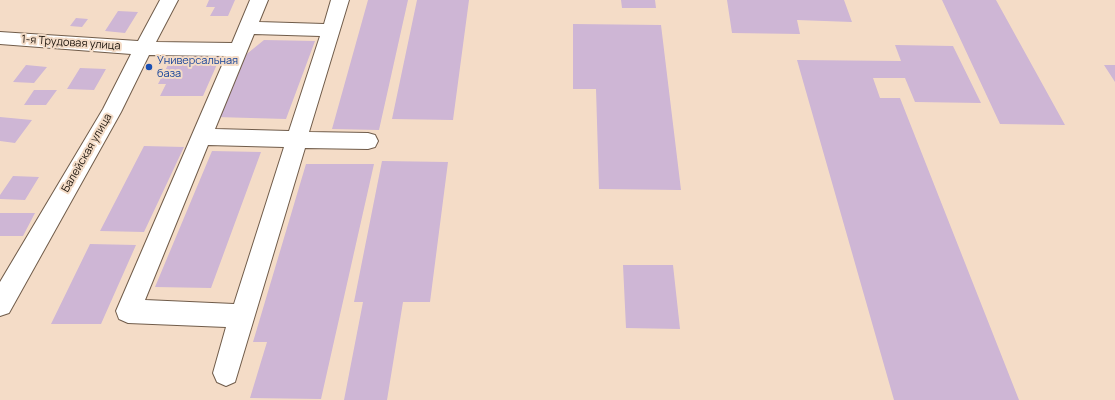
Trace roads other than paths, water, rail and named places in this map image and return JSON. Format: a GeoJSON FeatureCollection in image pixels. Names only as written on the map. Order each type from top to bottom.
{"type":"FeatureCollection","features":[{"type":"Feature","properties":{"kind":"street","name":"Балейская улица"},"geometry":{"type":"LineString","coordinates":[[0,305],[111,112],[143,48],[170,0]]}},
{"type":"Feature","properties":{"kind":"street"},"geometry":{"type":"LineString","coordinates":[[242,316],[128,311],[259,0]]}},
{"type":"Feature","properties":{"kind":"street"},"geometry":{"type":"LineString","coordinates":[[226,373],[242,316],[340,0]]}},
{"type":"Feature","properties":{"kind":"street"},"geometry":{"type":"LineString","coordinates":[[247,28],[331,30]]}},
{"type":"Feature","properties":{"kind":"street","name":"1-я Трудовая улица"},"geometry":{"type":"LineString","coordinates":[[0,38],[143,48],[238,50]]}},
{"type":"Feature","properties":{"kind":"street"},"geometry":{"type":"LineString","coordinates":[[202,137],[368,141]]}},
{"type":"Feature","properties":{"kind":"place","name":"Универсальная база"},"geometry":{"type":"Point","coordinates":[149,67]}}]}
